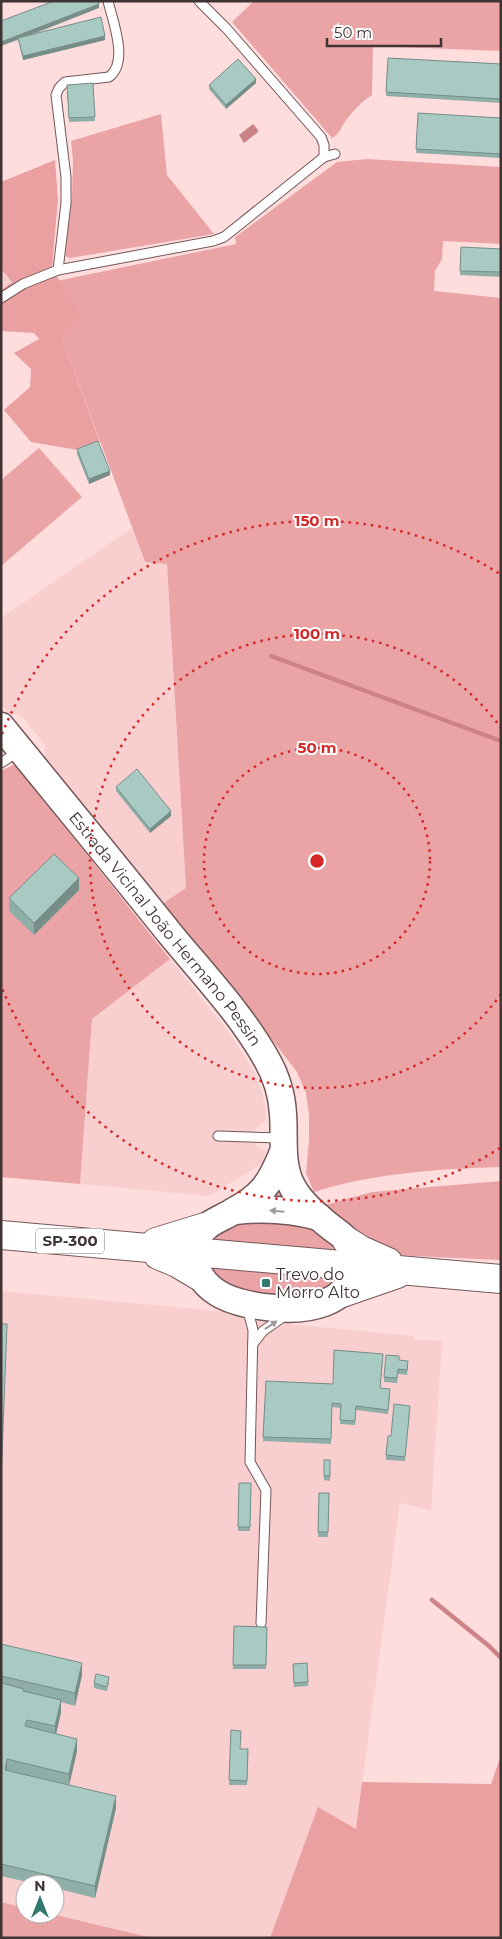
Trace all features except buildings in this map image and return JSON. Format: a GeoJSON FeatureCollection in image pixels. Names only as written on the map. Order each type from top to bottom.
{"type":"FeatureCollection","features":[{"type":"Feature","properties":{"kind":"main road","name":"Estrada Vicinal João Hermano Pessin"},"geometry":{"type":"LineString","coordinates":[[1,726],[11,756],[249,1033],[266,1059],[278,1087],[283,1114],[283,1145],[286,1168],[293,1188],[350,1253]]}},
{"type":"Feature","properties":{"kind":"main road","name":"Estrada Vicinal João Hermano Pessin"},"geometry":{"type":"LineString","coordinates":[[205,1227],[250,1203],[264,1189],[270,1180],[283,1145]]}},
{"type":"Feature","properties":{"kind":"main road"},"geometry":{"type":"LineString","coordinates":[[235,1211],[256,1209],[319,1217]]}},
{"type":"Feature","properties":{"kind":"main road"},"geometry":{"type":"LineString","coordinates":[[138,1247],[205,1227]]}},
{"type":"Feature","properties":{"kind":"main road"},"geometry":{"type":"LineString","coordinates":[[205,1227],[195,1243],[197,1264],[220,1295],[246,1305],[294,1309],[321,1304],[342,1293],[411,1271]]}},
{"type":"Feature","properties":{"kind":"main road","name":"SP-300"},"geometry":{"type":"LineString","coordinates":[[1,1235],[138,1247],[197,1264],[350,1253],[411,1271],[501,1279]]}},
{"type":"Feature","properties":{"kind":"main road"},"geometry":{"type":"LineString","coordinates":[[342,1293],[350,1280],[350,1253]]}},
{"type":"Feature","properties":{"kind":"lane"},"geometry":{"type":"LineString","coordinates":[[58,270],[66,203],[66,177],[56,95],[59,88],[65,82],[109,77],[114,74],[120,62],[119,47],[108,1]]}},
{"type":"Feature","properties":{"kind":"lane"},"geometry":{"type":"LineString","coordinates":[[199,1],[226,28],[322,137],[324,157]]}},
{"type":"Feature","properties":{"kind":"lane"},"geometry":{"type":"LineString","coordinates":[[1,298],[23,284],[58,270],[213,241],[224,237],[324,157],[335,154]]}},
{"type":"Feature","properties":{"kind":"lane"},"geometry":{"type":"LineString","coordinates":[[218,1136],[283,1145]]}},
{"type":"Feature","properties":{"kind":"lane"},"geometry":{"type":"LineString","coordinates":[[246,1305],[252,1319],[253,1344],[250,1462],[266,1490],[261,1624]]}},
{"type":"Feature","properties":{"kind":"lane"},"geometry":{"type":"LineString","coordinates":[[253,1344],[263,1330],[294,1309]]}},
{"type":"Feature","properties":{"kind":"shaded area"},"geometry":{"type":"Polygon","coordinates":[[[254,1],[501,1],[501,51],[373,46],[372,95],[353,111],[338,133],[332,138],[232,22],[254,1]]]}},
{"type":"Feature","properties":{"kind":"shaded area"},"geometry":{"type":"Polygon","coordinates":[[[161,114],[167,175],[214,234],[70,258],[65,256],[72,196],[73,161],[71,141],[161,114]]]}},
{"type":"Feature","properties":{"kind":"shaded area"},"geometry":{"type":"Polygon","coordinates":[[[253,124],[258,132],[244,143],[239,135],[253,124]]]}},
{"type":"Feature","properties":{"kind":"shaded area"},"geometry":{"type":"Polygon","coordinates":[[[367,159],[501,167],[501,244],[443,241],[442,259],[435,271],[434,291],[501,298],[501,1167],[454,1169],[383,1176],[314,1192],[306,1173],[309,1114],[306,1093],[297,1072],[240,998],[162,904],[186,888],[167,564],[145,562],[61,336],[32,286],[236,244],[235,237],[337,162],[367,159]]]}},
{"type":"Feature","properties":{"kind":"shaded area"},"geometry":{"type":"Polygon","coordinates":[[[55,160],[58,199],[52,268],[80,317],[61,336],[100,442],[78,450],[31,442],[4,410],[30,387],[31,369],[14,353],[39,339],[34,333],[1,331],[1,290],[12,282],[1,269],[1,182],[55,160]]]}},
{"type":"Feature","properties":{"kind":"shaded area"},"geometry":{"type":"Polygon","coordinates":[[[1,269],[12,282],[1,289],[1,269]]]}},
{"type":"Feature","properties":{"kind":"shaded area"},"geometry":{"type":"Polygon","coordinates":[[[39,448],[82,497],[1,566],[1,480],[39,448]]]}},
{"type":"Feature","properties":{"kind":"shaded area"},"geometry":{"type":"Polygon","coordinates":[[[132,528],[144,562],[167,564],[186,888],[162,904],[44,757],[45,745],[21,715],[8,713],[1,705],[1,618],[132,528]]]}},
{"type":"Feature","properties":{"kind":"shaded area"},"geometry":{"type":"Polygon","coordinates":[[[15,764],[170,959],[92,1019],[80,1184],[1,1177],[1,771],[15,764]]]}},
{"type":"Feature","properties":{"kind":"shaded area"},"geometry":{"type":"Polygon","coordinates":[[[170,959],[230,1034],[254,1071],[266,1111],[266,1121],[255,1129],[255,1145],[265,1151],[264,1162],[210,1196],[80,1184],[92,1019],[170,959]]]}},
{"type":"Feature","properties":{"kind":"shaded area"},"geometry":{"type":"Polygon","coordinates":[[[501,1181],[501,1260],[391,1255],[314,1208],[372,1192],[501,1181]]]}},
{"type":"Feature","properties":{"kind":"shaded area","name":"Trevo do Morro Alto"},"geometry":{"type":"Polygon","coordinates":[[[275,1182],[342,1243],[339,1287],[288,1305],[208,1279],[212,1229],[275,1182]]]}},
{"type":"Feature","properties":{"kind":"shaded area"},"geometry":{"type":"Polygon","coordinates":[[[1,1291],[241,1313],[246,1320],[414,1336],[414,1340],[442,1341],[431,1510],[400,1503],[356,1829],[318,1808],[270,1938],[152,1938],[65,1917],[65,1874],[15,1874],[15,1906],[1,1902],[1,1291]]]}},
{"type":"Feature","properties":{"kind":"shaded area"},"geometry":{"type":"Polygon","coordinates":[[[501,1755],[501,1938],[270,1938],[318,1807],[356,1829],[362,1782],[491,1784],[501,1755]]]}},
{"type":"Feature","properties":{"kind":"shaded area"},"geometry":{"type":"Polygon","coordinates":[[[1,1902],[15,1906],[15,1924],[65,1924],[65,1917],[152,1938],[1,1938],[1,1902]]]}},
{"type":"Feature","properties":{"kind":"waterway"},"geometry":{"type":"LineString","coordinates":[[271,656],[501,741]]}},
{"type":"Feature","properties":{"kind":"waterway"},"geometry":{"type":"LineString","coordinates":[[432,1600],[501,1658]]}},
{"type":"Feature","properties":{"kind":"place","name":"Trevo do Morro Alto"},"geometry":{"type":"Point","coordinates":[266,1283]}}]}
